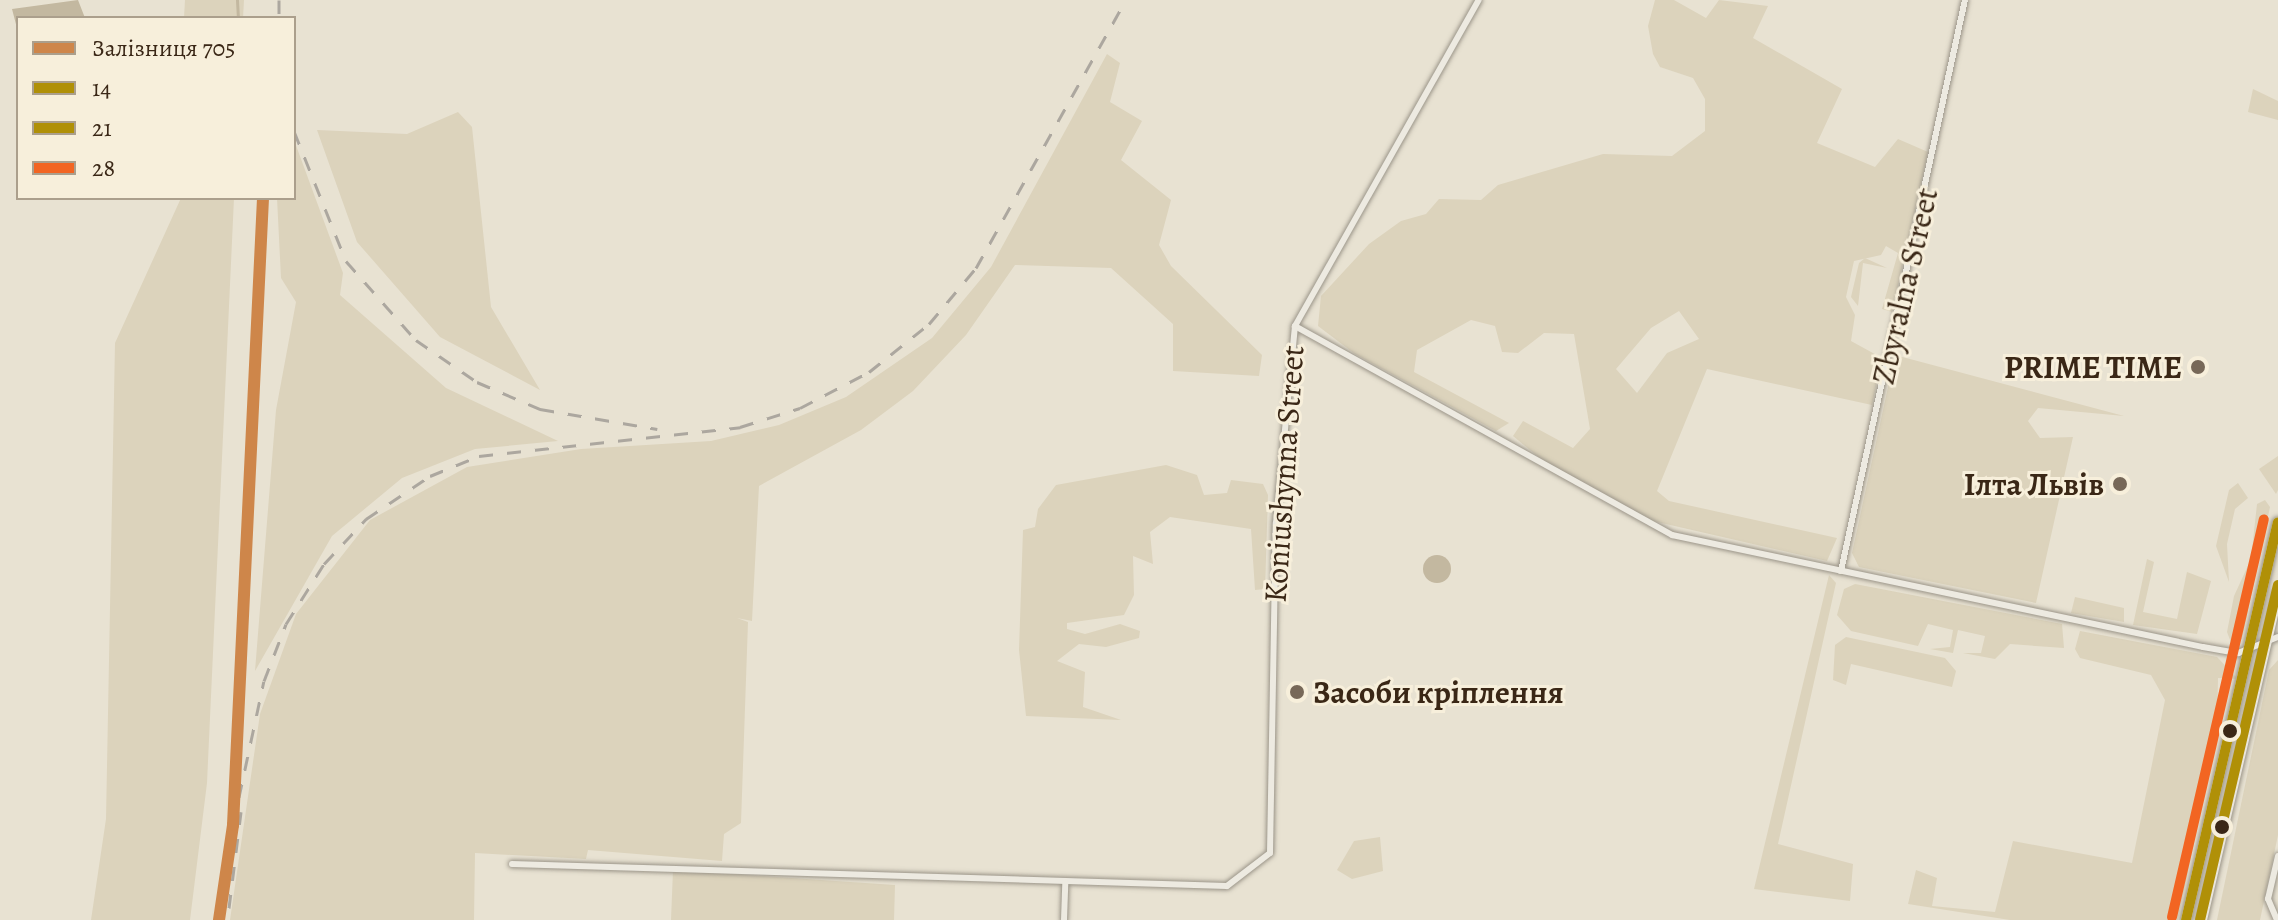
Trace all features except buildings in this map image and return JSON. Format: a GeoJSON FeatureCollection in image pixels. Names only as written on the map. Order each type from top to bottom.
{"type":"FeatureCollection","features":[{"type":"Feature","properties":{"kind":"main road"},"geometry":{"type":"LineString","coordinates":[[2186,920],[2278,523]]}},
{"type":"Feature","properties":{"kind":"main road"},"geometry":{"type":"LineString","coordinates":[[2202,920],[2273,637],[2278,594]]}},
{"type":"Feature","properties":{"kind":"street","name":"Koniushynna Street"},"geometry":{"type":"LineString","coordinates":[[1065,882],[1227,886],[1270,853],[1276,523],[1295,326],[1479,0]]}},
{"type":"Feature","properties":{"kind":"street","name":"Zbyralna Street"},"geometry":{"type":"LineString","coordinates":[[1841,571],[1965,0]]}},
{"type":"Feature","properties":{"kind":"street"},"geometry":{"type":"LineString","coordinates":[[1295,326],[1653,528],[2203,647],[2250,651],[2273,637]]}},
{"type":"Feature","properties":{"kind":"street"},"geometry":{"type":"LineString","coordinates":[[2277,920],[2268,899],[2278,856]]}},
{"type":"Feature","properties":{"kind":"street"},"geometry":{"type":"LineString","coordinates":[[512,864],[1065,882],[1064,920]]}},
{"type":"Feature","properties":{"kind":"shaded area"},"geometry":{"type":"Polygon","coordinates":[[[78,0],[84,16],[16,16],[16,24],[12,9],[78,0]]]}},
{"type":"Feature","properties":{"kind":"shaded area"},"geometry":{"type":"Polygon","coordinates":[[[185,0],[244,0],[243,16],[184,16],[185,0]]]}},
{"type":"Feature","properties":{"kind":"shaded area"},"geometry":{"type":"Polygon","coordinates":[[[1655,0],[1674,0],[1706,18],[1719,0],[1768,6],[1753,38],[1842,89],[1817,143],[1875,167],[1898,139],[1928,152],[1892,312],[1882,309],[1898,253],[1886,246],[1881,255],[1854,261],[1846,297],[1855,315],[1851,341],[1882,358],[1872,405],[1707,369],[1657,491],[1669,501],[1837,538],[1827,561],[1653,521],[1548,465],[1513,436],[1523,421],[1573,448],[1590,429],[1574,334],[1544,333],[1518,353],[1502,352],[1495,326],[1471,320],[1417,350],[1414,372],[1509,423],[1496,431],[1355,354],[1318,326],[1321,296],[1369,244],[1401,221],[1426,214],[1439,199],[1481,200],[1498,185],[1603,154],[1672,156],[1705,131],[1705,99],[1693,78],[1660,67],[1653,54],[1648,26],[1655,0]],[[1679,311],[1651,328],[1616,369],[1637,393],[1667,353],[1699,339],[1679,311]]]}},
{"type":"Feature","properties":{"kind":"shaded area"},"geometry":{"type":"Polygon","coordinates":[[[1107,54],[1120,63],[1110,102],[1142,121],[1121,160],[1171,200],[1159,245],[1171,266],[1262,355],[1259,376],[1173,371],[1173,324],[1111,268],[1015,265],[966,335],[913,391],[861,430],[759,486],[752,621],[737,618],[748,622],[741,823],[724,834],[722,861],[588,850],[586,859],[475,853],[474,920],[230,920],[260,714],[296,614],[370,520],[467,467],[581,449],[711,441],[779,425],[846,397],[932,338],[991,267],[1107,54]]]}},
{"type":"Feature","properties":{"kind":"shaded area"},"geometry":{"type":"Polygon","coordinates":[[[2253,89],[2278,101],[2278,120],[2248,112],[2253,89]]]}},
{"type":"Feature","properties":{"kind":"shaded area"},"geometry":{"type":"Polygon","coordinates":[[[458,112],[472,127],[491,307],[540,390],[440,337],[357,242],[317,130],[407,134],[458,112]]]}},
{"type":"Feature","properties":{"kind":"shaded area"},"geometry":{"type":"Polygon","coordinates":[[[296,145],[343,273],[340,295],[446,388],[558,441],[475,449],[402,478],[332,536],[255,671],[276,410],[296,302],[281,278],[277,200],[296,200],[296,145]]]}},
{"type":"Feature","properties":{"kind":"shaded area"},"geometry":{"type":"Polygon","coordinates":[[[180,200],[234,200],[207,783],[190,920],[91,920],[106,819],[115,343],[180,200]]]}},
{"type":"Feature","properties":{"kind":"shaded area"},"geometry":{"type":"Polygon","coordinates":[[[1865,258],[1887,268],[1863,263],[1858,306],[1851,297],[1859,263],[1865,258]]]}},
{"type":"Feature","properties":{"kind":"shaded area"},"geometry":{"type":"Polygon","coordinates":[[[1895,355],[2124,416],[2038,408],[2028,421],[2040,438],[2073,437],[2036,603],[1859,567],[1852,553],[1895,355]]]}},
{"type":"Feature","properties":{"kind":"shaded area"},"geometry":{"type":"Polygon","coordinates":[[[2278,456],[2278,490],[2276,494],[2259,469],[2278,456]]]}},
{"type":"Feature","properties":{"kind":"shaded area"},"geometry":{"type":"Polygon","coordinates":[[[1166,465],[1197,475],[1204,495],[1227,493],[1231,480],[1263,484],[1268,495],[1265,589],[1255,590],[1251,529],[1170,517],[1150,532],[1153,564],[1133,556],[1134,595],[1124,615],[1067,623],[1067,629],[1085,634],[1120,624],[1140,631],[1139,638],[1106,647],[1079,644],[1057,661],[1085,672],[1083,707],[1121,720],[1026,716],[1019,650],[1023,530],[1035,527],[1038,509],[1056,485],[1166,465]]]}},
{"type":"Feature","properties":{"kind":"shaded area"},"geometry":{"type":"Polygon","coordinates":[[[2238,483],[2248,498],[2235,509],[2227,544],[2229,582],[2216,546],[2229,490],[2238,483]]]}},
{"type":"Feature","properties":{"kind":"shaded area"},"geometry":{"type":"Polygon","coordinates":[[[2265,500],[2270,507],[2242,639],[2232,645],[2227,632],[2234,596],[2251,559],[2257,504],[2265,500]]]}},
{"type":"Feature","properties":{"kind":"shaded area"},"geometry":{"type":"Polygon","coordinates":[[[1437,555],[1447,559],[1451,569],[1447,579],[1437,583],[1427,579],[1423,569],[1427,559],[1437,555]]]}},
{"type":"Feature","properties":{"kind":"shaded area"},"geometry":{"type":"Polygon","coordinates":[[[2147,559],[2154,562],[2143,612],[2177,619],[2187,572],[2211,581],[2197,634],[2133,625],[2147,559]]]}},
{"type":"Feature","properties":{"kind":"shaded area"},"geometry":{"type":"Polygon","coordinates":[[[1829,575],[1836,583],[1778,844],[1853,864],[1850,901],[1754,889],[1829,575]]]}},
{"type":"Feature","properties":{"kind":"shaded area"},"geometry":{"type":"Polygon","coordinates":[[[1855,584],[2062,624],[2064,648],[2010,644],[1995,659],[1963,653],[1981,653],[1985,636],[1958,630],[1953,653],[1930,649],[1950,647],[1953,630],[1928,624],[1918,646],[1851,631],[1837,615],[1844,589],[1855,584]]]}},
{"type":"Feature","properties":{"kind":"shaded area"},"geometry":{"type":"Polygon","coordinates":[[[2075,597],[2124,608],[2124,622],[2071,613],[2075,597]]]}},
{"type":"Feature","properties":{"kind":"shaded area"},"geometry":{"type":"Polygon","coordinates":[[[2080,631],[2217,657],[2238,679],[2218,678],[2217,732],[2178,920],[2010,920],[1908,904],[1916,870],[1937,878],[1932,906],[1995,912],[2013,841],[2132,863],[2165,700],[2151,675],[2080,658],[2075,649],[2080,631]]]}},
{"type":"Feature","properties":{"kind":"shaded area"},"geometry":{"type":"Polygon","coordinates":[[[1846,637],[1945,658],[1956,671],[1952,687],[1851,664],[1846,685],[1833,680],[1835,645],[1846,637]]]}},
{"type":"Feature","properties":{"kind":"shaded area"},"geometry":{"type":"Polygon","coordinates":[[[2278,660],[2278,835],[2260,920],[2217,920],[2269,670],[2278,660]]]}},
{"type":"Feature","properties":{"kind":"shaded area"},"geometry":{"type":"Polygon","coordinates":[[[1380,837],[1383,871],[1352,879],[1337,870],[1354,841],[1380,837]]]}},
{"type":"Feature","properties":{"kind":"shaded area"},"geometry":{"type":"Polygon","coordinates":[[[673,870],[895,885],[894,920],[671,920],[673,870]]]}},
{"type":"Feature","properties":{"kind":"waterway"},"geometry":{"type":"LineString","coordinates":[[237,0],[238,16]]}},
{"type":"Feature","properties":{"kind":"railway"},"geometry":{"type":"LineString","coordinates":[[279,0],[279,16]]}},
{"type":"Feature","properties":{"kind":"railway"},"geometry":{"type":"LineString","coordinates":[[233,825],[264,681],[286,624],[324,564],[366,519],[430,476],[479,456],[740,427],[800,408],[869,372],[929,324],[976,268],[1126,0]]}},
{"type":"Feature","properties":{"kind":"railway"},"geometry":{"type":"LineString","coordinates":[[296,136],[346,261],[416,340],[477,382],[540,409],[657,429]]}},
{"type":"Feature","properties":{"kind":"railway"},"geometry":{"type":"LineString","coordinates":[[229,908],[241,812]]}},
{"type":"Feature","properties":{"kind":"rail line","name":"705"},"geometry":{"type":"LineString","coordinates":[[219,920],[233,825],[263,200]]}},
{"type":"Feature","properties":{"kind":"transit line","name":"28"},"geometry":{"type":"LineString","coordinates":[[2172,917],[2264,520]]}},
{"type":"Feature","properties":{"kind":"transit line","name":"14"},"geometry":{"type":"LineString","coordinates":[[2186,920],[2278,523]]}},
{"type":"Feature","properties":{"kind":"transit line","name":"21"},"geometry":{"type":"LineString","coordinates":[[2200,920],[2278,585]]}},
{"type":"Feature","properties":{"kind":"place","name":"PRIME TIME"},"geometry":{"type":"Point","coordinates":[2198,367]}},
{"type":"Feature","properties":{"kind":"place","name":"Ілта Львів"},"geometry":{"type":"Point","coordinates":[2120,484]}},
{"type":"Feature","properties":{"kind":"place","name":"Засоби кріплення"},"geometry":{"type":"Point","coordinates":[1297,692]}}]}
